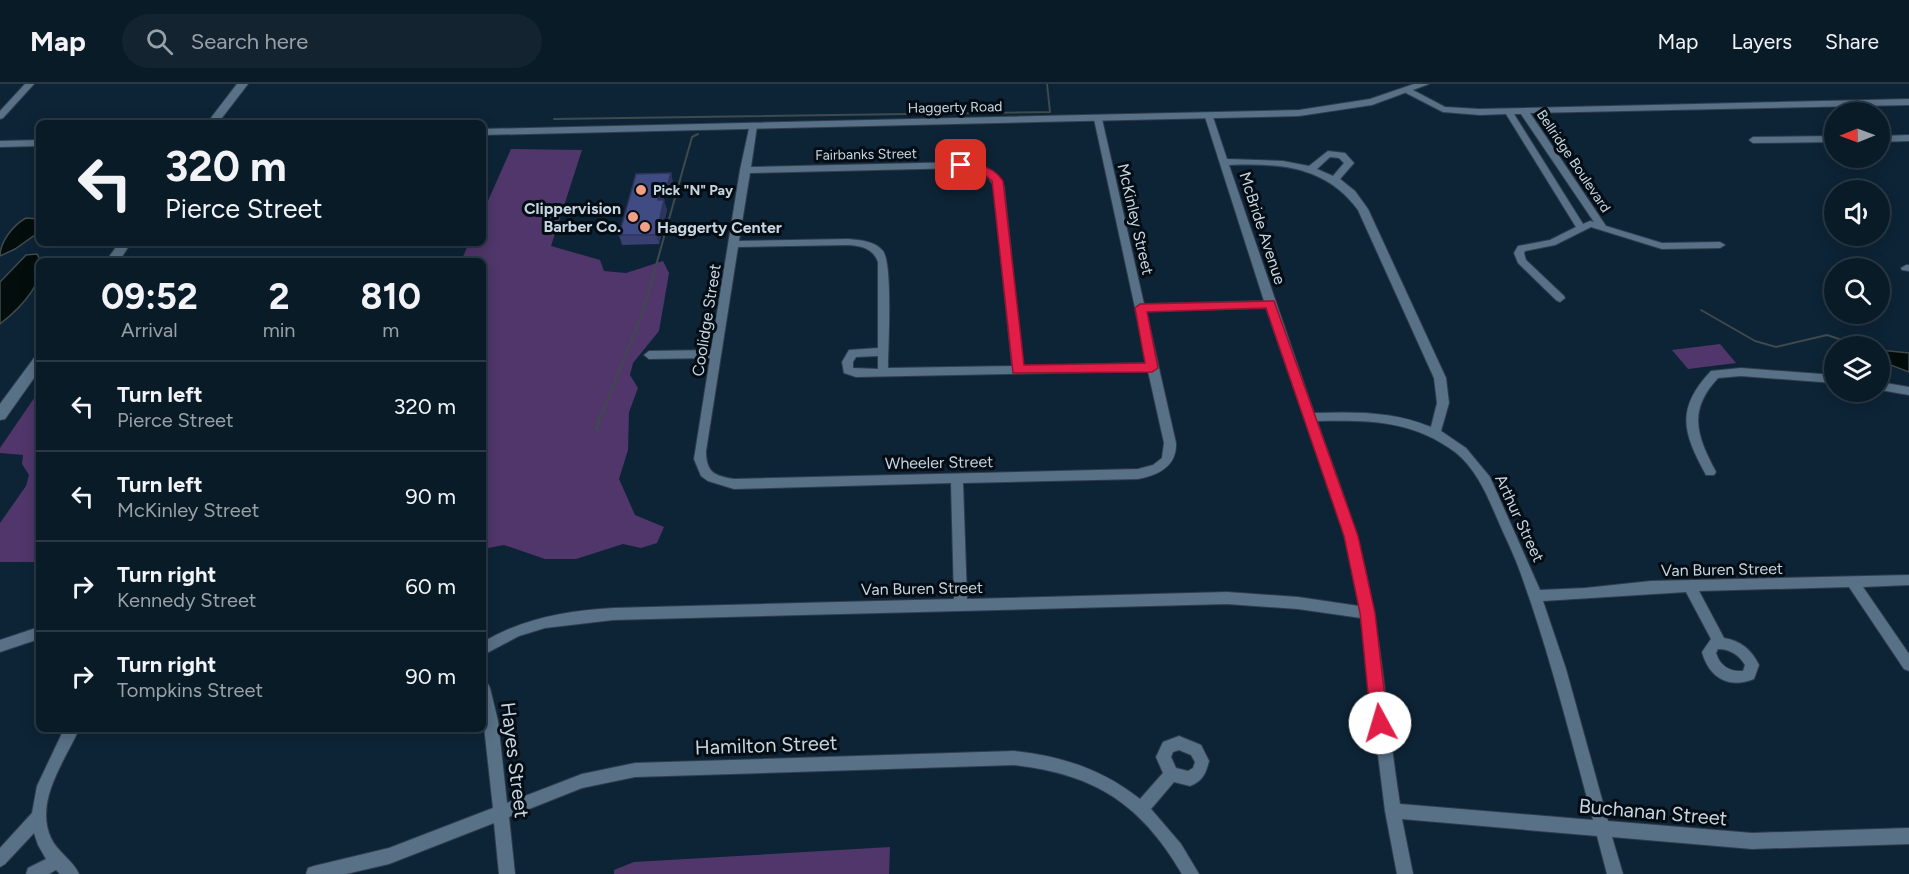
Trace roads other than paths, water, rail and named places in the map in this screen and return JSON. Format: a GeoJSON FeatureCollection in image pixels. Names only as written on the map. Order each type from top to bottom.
{"type":"FeatureCollection","features":[{"type":"Feature","properties":{"kind":"main road"},"geometry":{"type":"LineString","coordinates":[[214,120],[243,84]]}},
{"type":"Feature","properties":{"kind":"main road","name":"Haggerty Road"},"geometry":{"type":"LineString","coordinates":[[486,132],[1209,117],[1332,110],[1372,102],[1424,84]]}},
{"type":"Feature","properties":{"kind":"main road"},"geometry":{"type":"LineString","coordinates":[[0,144],[36,143]]}},
{"type":"Feature","properties":{"kind":"main road"},"geometry":{"type":"LineString","coordinates":[[0,415],[36,365]]}},
{"type":"Feature","properties":{"kind":"street"},"geometry":{"type":"LineString","coordinates":[[0,116],[30,84]]}},
{"type":"Feature","properties":{"kind":"street"},"geometry":{"type":"LineString","coordinates":[[1409,91],[1443,109],[1508,111],[1909,102]]}},
{"type":"Feature","properties":{"kind":"street","name":"Bellridge Boulevard"},"geometry":{"type":"LineString","coordinates":[[1508,111],[1584,226]]}},
{"type":"Feature","properties":{"kind":"street","name":"Bellridge Boulevard"},"geometry":{"type":"LineString","coordinates":[[1524,111],[1602,227]]}},
{"type":"Feature","properties":{"kind":"street","name":"McBride Avenue"},"geometry":{"type":"LineString","coordinates":[[1209,117],[1270,303],[1351,536],[1368,613],[1380,723],[1405,874]]}},
{"type":"Feature","properties":{"kind":"street","name":"McKinley Street"},"geometry":{"type":"LineString","coordinates":[[1098,119],[1170,443],[1170,454],[1164,464]]}},
{"type":"Feature","properties":{"kind":"street","name":"Coolidge Street"},"geometry":{"type":"LineString","coordinates":[[713,478],[702,466],[698,453],[704,429],[753,126]]}},
{"type":"Feature","properties":{"kind":"street"},"geometry":{"type":"LineString","coordinates":[[1890,139],[1909,138]]}},
{"type":"Feature","properties":{"kind":"street"},"geometry":{"type":"LineString","coordinates":[[1753,140],[1824,139]]}},
{"type":"Feature","properties":{"kind":"street"},"geometry":{"type":"LineString","coordinates":[[1311,169],[1328,154],[1342,155],[1349,163],[1334,180]]}},
{"type":"Feature","properties":{"kind":"street"},"geometry":{"type":"LineString","coordinates":[[1225,162],[1270,162],[1311,169],[1334,180],[1351,193],[1363,209],[1440,378],[1443,403],[1435,433]]}},
{"type":"Feature","properties":{"kind":"street","name":"Fairbanks Street"},"geometry":{"type":"LineString","coordinates":[[745,170],[963,165],[993,175],[999,186],[1018,369]]}},
{"type":"Feature","properties":{"kind":"street"},"geometry":{"type":"LineString","coordinates":[[1560,298],[1522,261],[1520,250],[1528,246],[1552,243],[1584,226],[1602,227],[1662,246],[1720,245]]}},
{"type":"Feature","properties":{"kind":"street"},"geometry":{"type":"LineString","coordinates":[[734,244],[848,242],[874,248],[880,254],[883,262],[883,372]]}},
{"type":"Feature","properties":{"kind":"street"},"geometry":{"type":"LineString","coordinates":[[1140,308],[1270,303]]}},
{"type":"Feature","properties":{"kind":"street"},"geometry":{"type":"LineString","coordinates":[[882,352],[853,353],[847,362],[848,370],[856,373],[1152,368]]}},
{"type":"Feature","properties":{"kind":"street"},"geometry":{"type":"LineString","coordinates":[[649,355],[716,354]]}},
{"type":"Feature","properties":{"kind":"street"},"geometry":{"type":"LineString","coordinates":[[1710,472],[1694,442],[1691,417],[1698,396],[1715,374],[1730,371],[1824,378]]}},
{"type":"Feature","properties":{"kind":"street"},"geometry":{"type":"LineString","coordinates":[[1890,388],[1909,391]]}},
{"type":"Feature","properties":{"kind":"street","name":"Arthur Street"},"geometry":{"type":"LineString","coordinates":[[1311,417],[1384,417],[1408,422],[1435,433],[1461,451],[1486,480],[1536,596],[1615,874]]}},
{"type":"Feature","properties":{"kind":"street","name":"Wheeler Street"},"geometry":{"type":"LineString","coordinates":[[713,478],[734,484],[1138,474],[1152,472],[1164,464]]}},
{"type":"Feature","properties":{"kind":"street"},"geometry":{"type":"LineString","coordinates":[[957,478],[961,603]]}},
{"type":"Feature","properties":{"kind":"street","name":"Van Buren Street"},"geometry":{"type":"LineString","coordinates":[[1536,596],[1690,586],[1909,580]]}},
{"type":"Feature","properties":{"kind":"street"},"geometry":{"type":"LineString","coordinates":[[1853,582],[1909,665]]}},
{"type":"Feature","properties":{"kind":"street"},"geometry":{"type":"LineString","coordinates":[[1690,586],[1720,643]]}},
{"type":"Feature","properties":{"kind":"street","name":"Van Buren Street"},"geometry":{"type":"LineString","coordinates":[[486,647],[519,629],[567,616],[961,603],[1227,598],[1298,603],[1368,613]]}},
{"type":"Feature","properties":{"kind":"street"},"geometry":{"type":"LineString","coordinates":[[0,646],[36,634]]}},
{"type":"Feature","properties":{"kind":"street","name":"Hayes Street"},"geometry":{"type":"LineString","coordinates":[[486,700],[491,721],[507,874]]}},
{"type":"Feature","properties":{"kind":"street"},"geometry":{"type":"LineString","coordinates":[[70,732],[49,773],[43,790],[38,819],[45,847],[55,862],[71,874]]}},
{"type":"Feature","properties":{"kind":"street","name":"Hamilton Street"},"geometry":{"type":"LineString","coordinates":[[314,874],[389,856],[582,781],[635,770],[1014,758],[1051,762],[1082,771],[1113,786],[1142,808],[1176,847],[1191,874]]}},
{"type":"Feature","properties":{"kind":"street"},"geometry":{"type":"LineString","coordinates":[[1142,808],[1171,774]]}},
{"type":"Feature","properties":{"kind":"street","name":"Buchanan Street"},"geometry":{"type":"LineString","coordinates":[[1393,811],[1752,841],[1909,836]]}},
{"type":"Feature","properties":{"kind":"street"},"geometry":{"type":"LineString","coordinates":[[0,859],[38,819]]}},
{"type":"Feature","properties":{"kind":"street"},"geometry":{"type":"LineString","coordinates":[[34,874],[55,862]]}},
{"type":"Feature","properties":{"kind":"waterway"},"geometry":{"type":"LineString","coordinates":[[554,119],[1050,112],[1047,84]]}},
{"type":"Feature","properties":{"kind":"waterway"},"geometry":{"type":"LineString","coordinates":[[600,419],[643,312],[692,137],[698,134]]}},
{"type":"Feature","properties":{"kind":"waterway"},"geometry":{"type":"LineString","coordinates":[[1701,310],[1755,341],[1776,347],[1830,336]]}},
{"type":"Feature","properties":{"kind":"waterway"},"geometry":{"type":"LineString","coordinates":[[596,429],[600,418]]}},
{"type":"Feature","properties":{"kind":"place","name":"Pick \"N\" Pay"},"geometry":{"type":"Point","coordinates":[641,190]}},
{"type":"Feature","properties":{"kind":"place","name":"Clippervision Barber Co."},"geometry":{"type":"Point","coordinates":[633,217]}},
{"type":"Feature","properties":{"kind":"place","name":"Haggerty Center"},"geometry":{"type":"Point","coordinates":[645,227]}}]}
